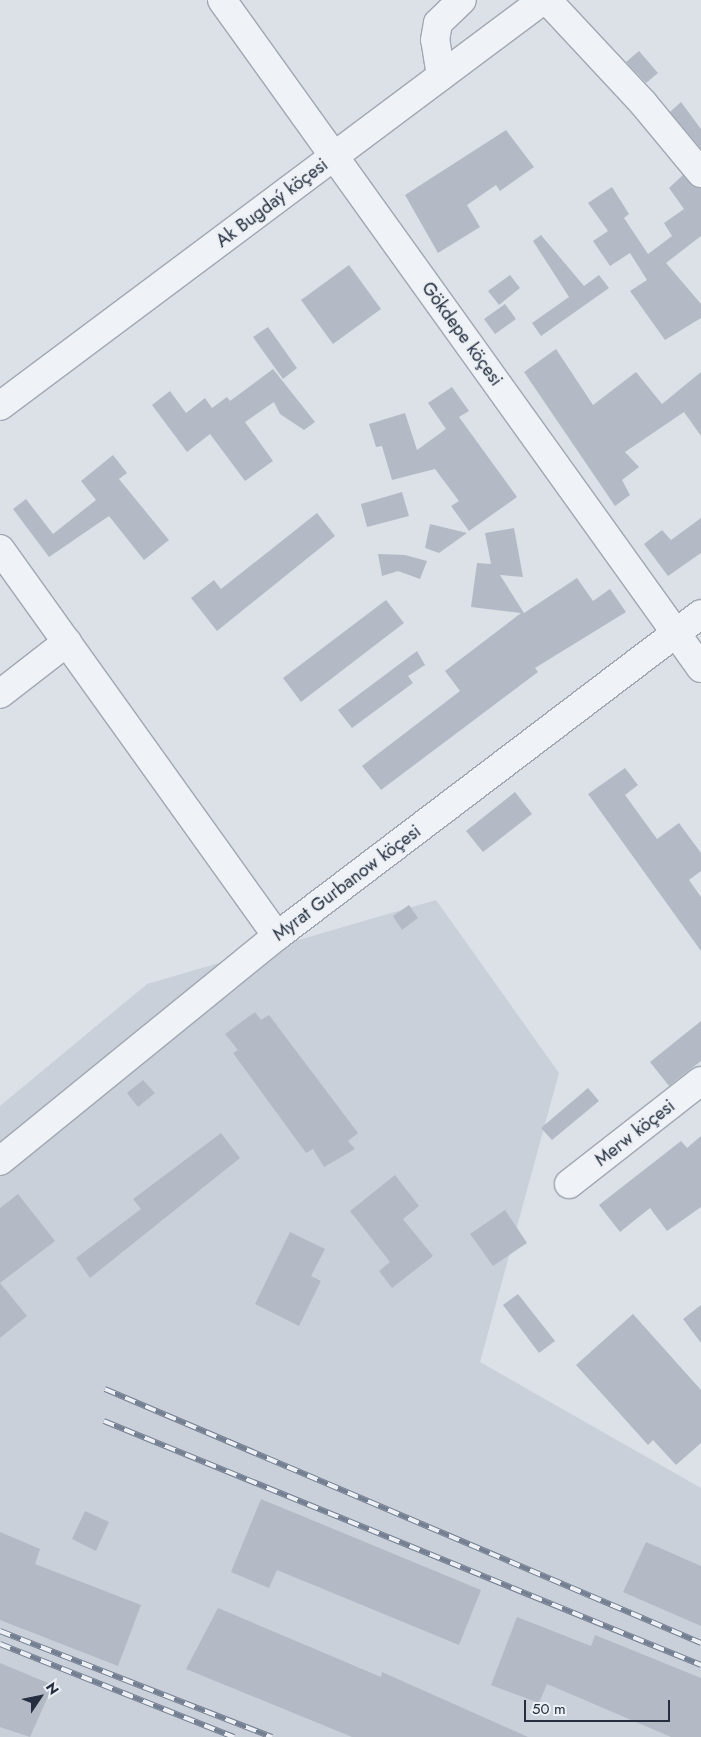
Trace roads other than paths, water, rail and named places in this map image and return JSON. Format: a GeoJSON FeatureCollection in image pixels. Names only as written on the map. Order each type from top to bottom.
{"type":"FeatureCollection","features":[{"type":"Feature","properties":{"kind":"street","name":"Gökdepe köçesi"},"geometry":{"type":"LineString","coordinates":[[222,0],[701,668]]}},
{"type":"Feature","properties":{"kind":"street"},"geometry":{"type":"LineString","coordinates":[[441,76],[435,40],[438,23],[462,0]]}},
{"type":"Feature","properties":{"kind":"street","name":"Ak Bugdaý köçesi"},"geometry":{"type":"LineString","coordinates":[[0,406],[543,0]]}},
{"type":"Feature","properties":{"kind":"street"},"geometry":{"type":"LineString","coordinates":[[547,0],[643,103],[701,173]]}},
{"type":"Feature","properties":{"kind":"street"},"geometry":{"type":"LineString","coordinates":[[0,549],[277,936]]}},
{"type":"Feature","properties":{"kind":"street","name":"Myrat Gurbanow köçesi"},"geometry":{"type":"LineString","coordinates":[[0,1161],[277,936],[701,614]]}},
{"type":"Feature","properties":{"kind":"street"},"geometry":{"type":"LineString","coordinates":[[0,694],[67,642]]}},
{"type":"Feature","properties":{"kind":"street","name":"Merw köçesi"},"geometry":{"type":"LineString","coordinates":[[569,1184],[701,1081]]}},
{"type":"Feature","properties":{"kind":"railway"},"geometry":{"type":"LineString","coordinates":[[105,1389],[701,1643]]}},
{"type":"Feature","properties":{"kind":"railway"},"geometry":{"type":"LineString","coordinates":[[104,1421],[701,1665]]}},
{"type":"Feature","properties":{"kind":"railway"},"geometry":{"type":"LineString","coordinates":[[0,1631],[272,1737]]}},
{"type":"Feature","properties":{"kind":"railway"},"geometry":{"type":"LineString","coordinates":[[0,1644],[234,1737]]}}]}
